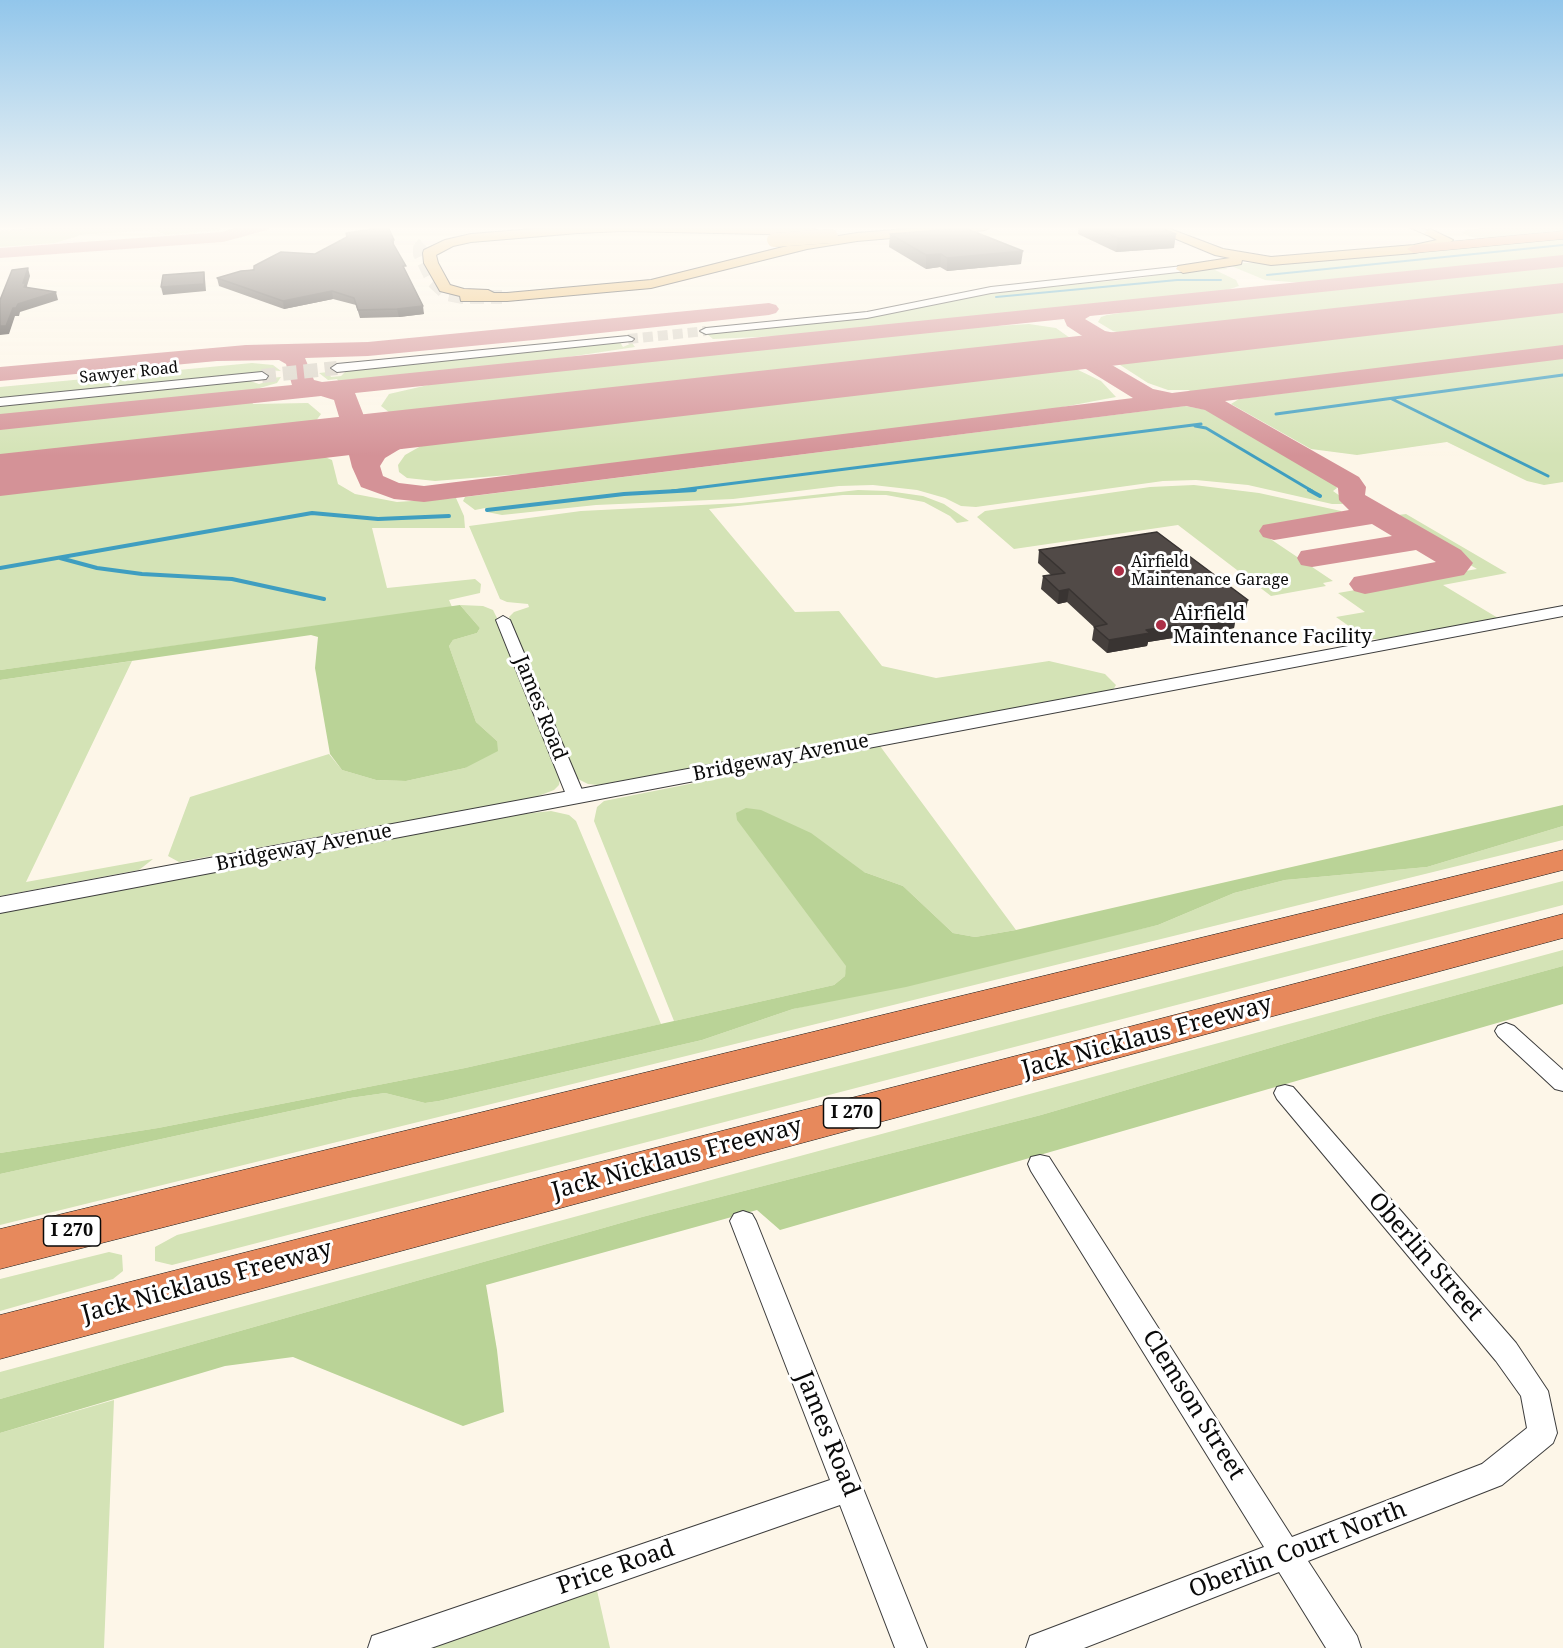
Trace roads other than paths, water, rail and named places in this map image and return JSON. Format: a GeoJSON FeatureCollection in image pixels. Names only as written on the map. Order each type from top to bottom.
{"type":"FeatureCollection","features":[{"type":"Feature","properties":{"kind":"highway","name":"I 270"},"geometry":{"type":"LineString","coordinates":[[0,1249],[1563,860]]}},
{"type":"Feature","properties":{"kind":"highway","name":"Jack Nicklaus Freeway"},"geometry":{"type":"LineString","coordinates":[[0,1337],[1563,926]]}},
{"type":"Feature","properties":{"kind":"street"},"geometry":{"type":"LineString","coordinates":[[706,331],[867,315],[926,303]]}},
{"type":"Feature","properties":{"kind":"street"},"geometry":{"type":"LineString","coordinates":[[337,368],[628,339]]}},
{"type":"Feature","properties":{"kind":"street","name":"Sawyer Road"},"geometry":{"type":"LineString","coordinates":[[0,402],[262,376]]}},
{"type":"Feature","properties":{"kind":"street","name":"Bridgeway Avenue"},"geometry":{"type":"LineString","coordinates":[[0,905],[1563,611]]}},
{"type":"Feature","properties":{"kind":"street","name":"James Road"},"geometry":{"type":"LineString","coordinates":[[503,620],[576,797]]}},
{"type":"Feature","properties":{"kind":"street"},"geometry":{"type":"LineString","coordinates":[[1506,1031],[1563,1083]]}},
{"type":"Feature","properties":{"kind":"street","name":"Oberlin Street"},"geometry":{"type":"LineString","coordinates":[[1285,1093],[1506,1352],[1534,1391],[1543,1433]]}},
{"type":"Feature","properties":{"kind":"street","name":"Clemson Street"},"geometry":{"type":"LineString","coordinates":[[1040,1164],[1345,1648]]}},
{"type":"Feature","properties":{"kind":"street","name":"James Road"},"geometry":{"type":"LineString","coordinates":[[743,1221],[911,1648]]}},
{"type":"Feature","properties":{"kind":"street","name":"Oberlin Court North"},"geometry":{"type":"LineString","coordinates":[[1042,1648],[1492,1475],[1543,1433]]}},
{"type":"Feature","properties":{"kind":"street","name":"Price Road"},"geometry":{"type":"LineString","coordinates":[[384,1648],[848,1488]]}},
{"type":"Feature","properties":{"kind":"waterway"},"geometry":{"type":"LineString","coordinates":[[1276,414],[1563,375]]}},
{"type":"Feature","properties":{"kind":"waterway"},"geometry":{"type":"LineString","coordinates":[[1392,399],[1548,476]]}},
{"type":"Feature","properties":{"kind":"waterway"},"geometry":{"type":"LineString","coordinates":[[672,491],[1201,424]]}},
{"type":"Feature","properties":{"kind":"waterway"},"geometry":{"type":"LineString","coordinates":[[1195,426],[1206,428],[1312,491]]}},
{"type":"Feature","properties":{"kind":"waterway"},"geometry":{"type":"LineString","coordinates":[[487,510],[624,494],[695,490]]}},
{"type":"Feature","properties":{"kind":"waterway"},"geometry":{"type":"LineString","coordinates":[[1309,490],[1320,496]]}},
{"type":"Feature","properties":{"kind":"waterway"},"geometry":{"type":"LineString","coordinates":[[0,568],[312,513],[378,519],[449,516]]}},
{"type":"Feature","properties":{"kind":"waterway"},"geometry":{"type":"LineString","coordinates":[[60,558],[97,568],[142,574],[232,579],[324,599]]}},
{"type":"Feature","properties":{"kind":"tunnel"},"geometry":{"type":"LineString","coordinates":[[628,339],[706,331]]}},
{"type":"Feature","properties":{"kind":"tunnel"},"geometry":{"type":"LineString","coordinates":[[262,376],[337,368]]}},
{"type":"Feature","properties":{"kind":"place","name":"Airfield Maintenance Garage"},"geometry":{"type":"Point","coordinates":[1119,571]}},
{"type":"Feature","properties":{"kind":"place","name":"Airfield Maintenance Facility"},"geometry":{"type":"Point","coordinates":[1161,625]}}]}
